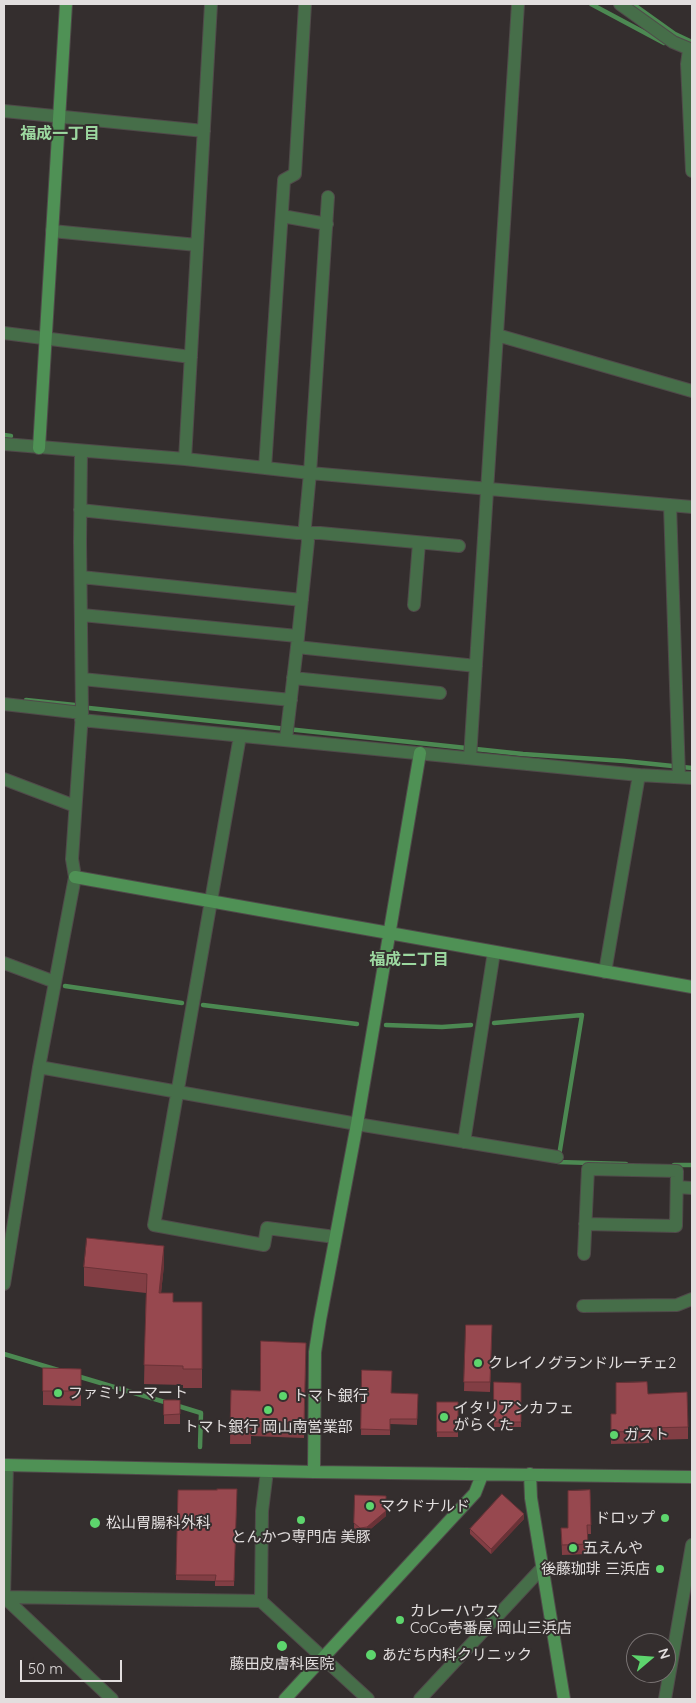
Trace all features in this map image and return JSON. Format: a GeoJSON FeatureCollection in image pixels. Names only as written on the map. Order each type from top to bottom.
{"type":"FeatureCollection","features":[{"type":"Feature","properties":{"kind":"street"},"geometry":{"type":"LineString","coordinates":[[39,448],[66,4]]}},
{"type":"Feature","properties":{"kind":"street"},"geometry":{"type":"LineString","coordinates":[[185,459],[211,4]]}},
{"type":"Feature","properties":{"kind":"street"},"geometry":{"type":"LineString","coordinates":[[265,468],[284,180],[295,174],[305,4]]}},
{"type":"Feature","properties":{"kind":"street"},"geometry":{"type":"LineString","coordinates":[[471,751],[518,4]]}},
{"type":"Feature","properties":{"kind":"street"},"geometry":{"type":"LineString","coordinates":[[620,4],[690,52],[689,115],[692,171]]}},
{"type":"Feature","properties":{"kind":"street"},"geometry":{"type":"LineString","coordinates":[[4,111],[204,131]]}},
{"type":"Feature","properties":{"kind":"street"},"geometry":{"type":"LineString","coordinates":[[287,732],[308,541],[305,526],[328,197]]}},
{"type":"Feature","properties":{"kind":"street"},"geometry":{"type":"LineString","coordinates":[[282,216],[326,224]]}},
{"type":"Feature","properties":{"kind":"street"},"geometry":{"type":"LineString","coordinates":[[52,231],[198,245]]}},
{"type":"Feature","properties":{"kind":"street"},"geometry":{"type":"LineString","coordinates":[[4,333],[191,357]]}},
{"type":"Feature","properties":{"kind":"street"},"geometry":{"type":"LineString","coordinates":[[497,335],[692,391]]}},
{"type":"Feature","properties":{"kind":"street"},"geometry":{"type":"LineString","coordinates":[[4,444],[185,459],[310,473],[692,507]]}},
{"type":"Feature","properties":{"kind":"street"},"geometry":{"type":"LineString","coordinates":[[4,1284],[55,982],[76,877],[72,859],[82,679],[81,451]]}},
{"type":"Feature","properties":{"kind":"street"},"geometry":{"type":"LineString","coordinates":[[670,505],[679,771]]}},
{"type":"Feature","properties":{"kind":"street"},"geometry":{"type":"LineString","coordinates":[[80,510],[459,546]]}},
{"type":"Feature","properties":{"kind":"street"},"geometry":{"type":"LineString","coordinates":[[414,605],[420,543]]}},
{"type":"Feature","properties":{"kind":"street"},"geometry":{"type":"LineString","coordinates":[[81,577],[302,600]]}},
{"type":"Feature","properties":{"kind":"street"},"geometry":{"type":"LineString","coordinates":[[82,615],[476,666]]}},
{"type":"Feature","properties":{"kind":"street"},"geometry":{"type":"LineString","coordinates":[[293,678],[440,693]]}},
{"type":"Feature","properties":{"kind":"street"},"geometry":{"type":"LineString","coordinates":[[82,679],[291,700]]}},
{"type":"Feature","properties":{"kind":"street"},"geometry":{"type":"LineString","coordinates":[[4,704],[81,717],[240,736],[287,732],[420,753],[471,751],[639,775],[679,771],[692,778]]}},
{"type":"Feature","properties":{"kind":"street"},"geometry":{"type":"LineString","coordinates":[[240,736],[154,1225],[264,1245],[267,1228],[335,1237]]}},
{"type":"Feature","properties":{"kind":"street"},"geometry":{"type":"LineString","coordinates":[[314,1472],[316,1352],[320,1320],[420,753]]}},
{"type":"Feature","properties":{"kind":"street"},"geometry":{"type":"LineString","coordinates":[[605,972],[639,775]]}},
{"type":"Feature","properties":{"kind":"street"},"geometry":{"type":"LineString","coordinates":[[4,779],[75,806]]}},
{"type":"Feature","properties":{"kind":"street"},"geometry":{"type":"LineString","coordinates":[[76,877],[692,987]]}},
{"type":"Feature","properties":{"kind":"street"},"geometry":{"type":"LineString","coordinates":[[464,1142],[494,952]]}},
{"type":"Feature","properties":{"kind":"street"},"geometry":{"type":"LineString","coordinates":[[4,963],[55,982]]}},
{"type":"Feature","properties":{"kind":"street"},"geometry":{"type":"LineString","coordinates":[[40,1067],[356,1124],[557,1157]]}},
{"type":"Feature","properties":{"kind":"street"},"geometry":{"type":"LineString","coordinates":[[584,1254],[585,1224],[588,1169],[677,1171],[676,1226],[585,1224]]}},
{"type":"Feature","properties":{"kind":"street"},"geometry":{"type":"LineString","coordinates":[[677,1187],[692,1188]]}},
{"type":"Feature","properties":{"kind":"street"},"geometry":{"type":"LineString","coordinates":[[583,1306],[677,1305],[692,1299]]}},
{"type":"Feature","properties":{"kind":"street"},"geometry":{"type":"LineString","coordinates":[[109,1698],[4,1597],[5,1465],[482,1475],[692,1477]]}},
{"type":"Feature","properties":{"kind":"street"},"geometry":{"type":"LineString","coordinates":[[261,1601],[262,1511],[266,1471]]}},
{"type":"Feature","properties":{"kind":"street"},"geometry":{"type":"LineString","coordinates":[[530,1474],[531,1498],[564,1699]]}},
{"type":"Feature","properties":{"kind":"street"},"geometry":{"type":"LineString","coordinates":[[284,1699],[475,1493],[482,1475]]}},
{"type":"Feature","properties":{"kind":"street"},"geometry":{"type":"LineString","coordinates":[[665,1699],[692,1545]]}},
{"type":"Feature","properties":{"kind":"street"},"geometry":{"type":"LineString","coordinates":[[420,1699],[542,1568]]}},
{"type":"Feature","properties":{"kind":"street"},"geometry":{"type":"LineString","coordinates":[[4,1597],[261,1601],[368,1699]]}},
{"type":"Feature","properties":{"kind":"building"},"geometry":{"type":"Polygon","coordinates":[[[87,1238],[164,1246],[159,1293],[173,1293],[173,1302],[202,1302],[202,1369],[183,1369],[183,1366],[144,1365],[147,1274],[84,1267],[87,1238]]]}},
{"type":"Feature","properties":{"kind":"building","name":"クレイノグランドルーチェ2"},"geometry":{"type":"Polygon","coordinates":[[[466,1325],[492,1325],[490,1382],[464,1382],[466,1325]]]}},
{"type":"Feature","properties":{"kind":"building","name":"トマト銀行"},"geometry":{"type":"Polygon","coordinates":[[[261,1341],[306,1343],[304,1423],[251,1422],[251,1430],[230,1430],[231,1390],[260,1391],[261,1341]]]}},
{"type":"Feature","properties":{"kind":"building"},"geometry":{"type":"Polygon","coordinates":[[[43,1368],[81,1369],[81,1391],[43,1391],[43,1368]]]}},
{"type":"Feature","properties":{"kind":"building"},"geometry":{"type":"Polygon","coordinates":[[[362,1370],[392,1371],[391,1393],[418,1394],[417,1419],[390,1419],[390,1430],[361,1429],[362,1370]]]}},
{"type":"Feature","properties":{"kind":"building"},"geometry":{"type":"Polygon","coordinates":[[[494,1382],[521,1383],[521,1422],[494,1422],[494,1382]]]}},
{"type":"Feature","properties":{"kind":"building"},"geometry":{"type":"Polygon","coordinates":[[[647,1382],[648,1394],[687,1392],[688,1427],[649,1428],[649,1431],[611,1432],[611,1414],[616,1414],[616,1383],[647,1382]]]}},
{"type":"Feature","properties":{"kind":"building"},"geometry":{"type":"Polygon","coordinates":[[[164,1400],[180,1400],[180,1414],[164,1415],[164,1400]]]}},
{"type":"Feature","properties":{"kind":"building"},"geometry":{"type":"Polygon","coordinates":[[[437,1402],[458,1402],[458,1432],[437,1432],[437,1402]]]}},
{"type":"Feature","properties":{"kind":"building"},"geometry":{"type":"Polygon","coordinates":[[[237,1489],[234,1581],[215,1581],[216,1575],[176,1575],[178,1490],[237,1489]]]}},
{"type":"Feature","properties":{"kind":"building"},"geometry":{"type":"Polygon","coordinates":[[[590,1490],[591,1525],[587,1525],[588,1544],[562,1545],[561,1528],[568,1528],[568,1491],[590,1490]]]}},
{"type":"Feature","properties":{"kind":"building"},"geometry":{"type":"Polygon","coordinates":[[[502,1494],[524,1514],[491,1549],[470,1529],[502,1494]]]}},
{"type":"Feature","properties":{"kind":"building"},"geometry":{"type":"Polygon","coordinates":[[[355,1495],[386,1496],[386,1511],[367,1527],[360,1528],[354,1523],[355,1495]]]}},
{"type":"Feature","properties":{"kind":"waterway"},"geometry":{"type":"LineString","coordinates":[[591,4],[664,43]]}},
{"type":"Feature","properties":{"kind":"waterway"},"geometry":{"type":"LineString","coordinates":[[633,4],[675,34],[692,42]]}},
{"type":"Feature","properties":{"kind":"waterway"},"geometry":{"type":"LineString","coordinates":[[4,435],[11,436]]}},
{"type":"Feature","properties":{"kind":"waterway"},"geometry":{"type":"LineString","coordinates":[[26,700],[75,705]]}},
{"type":"Feature","properties":{"kind":"waterway"},"geometry":{"type":"LineString","coordinates":[[89,708],[523,754],[692,768]]}},
{"type":"Feature","properties":{"kind":"waterway"},"geometry":{"type":"LineString","coordinates":[[65,986],[182,1003]]}},
{"type":"Feature","properties":{"kind":"waterway"},"geometry":{"type":"LineString","coordinates":[[203,1005],[357,1024]]}},
{"type":"Feature","properties":{"kind":"waterway"},"geometry":{"type":"LineString","coordinates":[[494,1023],[582,1015],[558,1162],[626,1164]]}},
{"type":"Feature","properties":{"kind":"waterway"},"geometry":{"type":"LineString","coordinates":[[386,1025],[442,1027],[471,1025]]}},
{"type":"Feature","properties":{"kind":"waterway"},"geometry":{"type":"LineString","coordinates":[[674,1165],[692,1165]]}},
{"type":"Feature","properties":{"kind":"waterway"},"geometry":{"type":"LineString","coordinates":[[4,1354],[58,1370]]}},
{"type":"Feature","properties":{"kind":"waterway"},"geometry":{"type":"LineString","coordinates":[[77,1376],[168,1403]]}},
{"type":"Feature","properties":{"kind":"waterway"},"geometry":{"type":"LineString","coordinates":[[175,1405],[201,1413],[200,1447]]}},
{"type":"Feature","properties":{"kind":"place","name":"クレイノグランドルーチェ2"},"geometry":{"type":"Point","coordinates":[478,1363]}},
{"type":"Feature","properties":{"kind":"place","name":"ファミリーマート"},"geometry":{"type":"Point","coordinates":[58,1393]}},
{"type":"Feature","properties":{"kind":"place","name":"トマト銀行"},"geometry":{"type":"Point","coordinates":[283,1396]}},
{"type":"Feature","properties":{"kind":"place","name":"トマト銀行 岡山南営業部"},"geometry":{"type":"Point","coordinates":[268,1410]}},
{"type":"Feature","properties":{"kind":"place","name":"イタリアンカフェ がらくた"},"geometry":{"type":"Point","coordinates":[444,1417]}},
{"type":"Feature","properties":{"kind":"place","name":"ガスト"},"geometry":{"type":"Point","coordinates":[614,1435]}},
{"type":"Feature","properties":{"kind":"place","name":"マクドナルド"},"geometry":{"type":"Point","coordinates":[370,1506]}},
{"type":"Feature","properties":{"kind":"place","name":"ドロップ"},"geometry":{"type":"Point","coordinates":[665,1518]}},
{"type":"Feature","properties":{"kind":"place","name":"とんかつ専門店 美豚"},"geometry":{"type":"Point","coordinates":[301,1520]}},
{"type":"Feature","properties":{"kind":"place","name":"松山胃腸科外科"},"geometry":{"type":"Point","coordinates":[95,1523]}},
{"type":"Feature","properties":{"kind":"place","name":"五えんや"},"geometry":{"type":"Point","coordinates":[573,1548]}},
{"type":"Feature","properties":{"kind":"place","name":"後藤珈琲 三浜店"},"geometry":{"type":"Point","coordinates":[660,1569]}},
{"type":"Feature","properties":{"kind":"place","name":"カレーハウス CoCo壱番屋 岡山三浜店"},"geometry":{"type":"Point","coordinates":[400,1620]}},
{"type":"Feature","properties":{"kind":"place","name":"藤田皮膚科医院"},"geometry":{"type":"Point","coordinates":[282,1646]}},
{"type":"Feature","properties":{"kind":"place","name":"あだち内科クリニック"},"geometry":{"type":"Point","coordinates":[371,1655]}},
{"type":"Feature","properties":{"kind":"district","name":"福成一丁目"},"geometry":{"type":"Point","coordinates":[60,134]}},
{"type":"Feature","properties":{"kind":"district","name":"福成二丁目"},"geometry":{"type":"Point","coordinates":[409,960]}}]}
